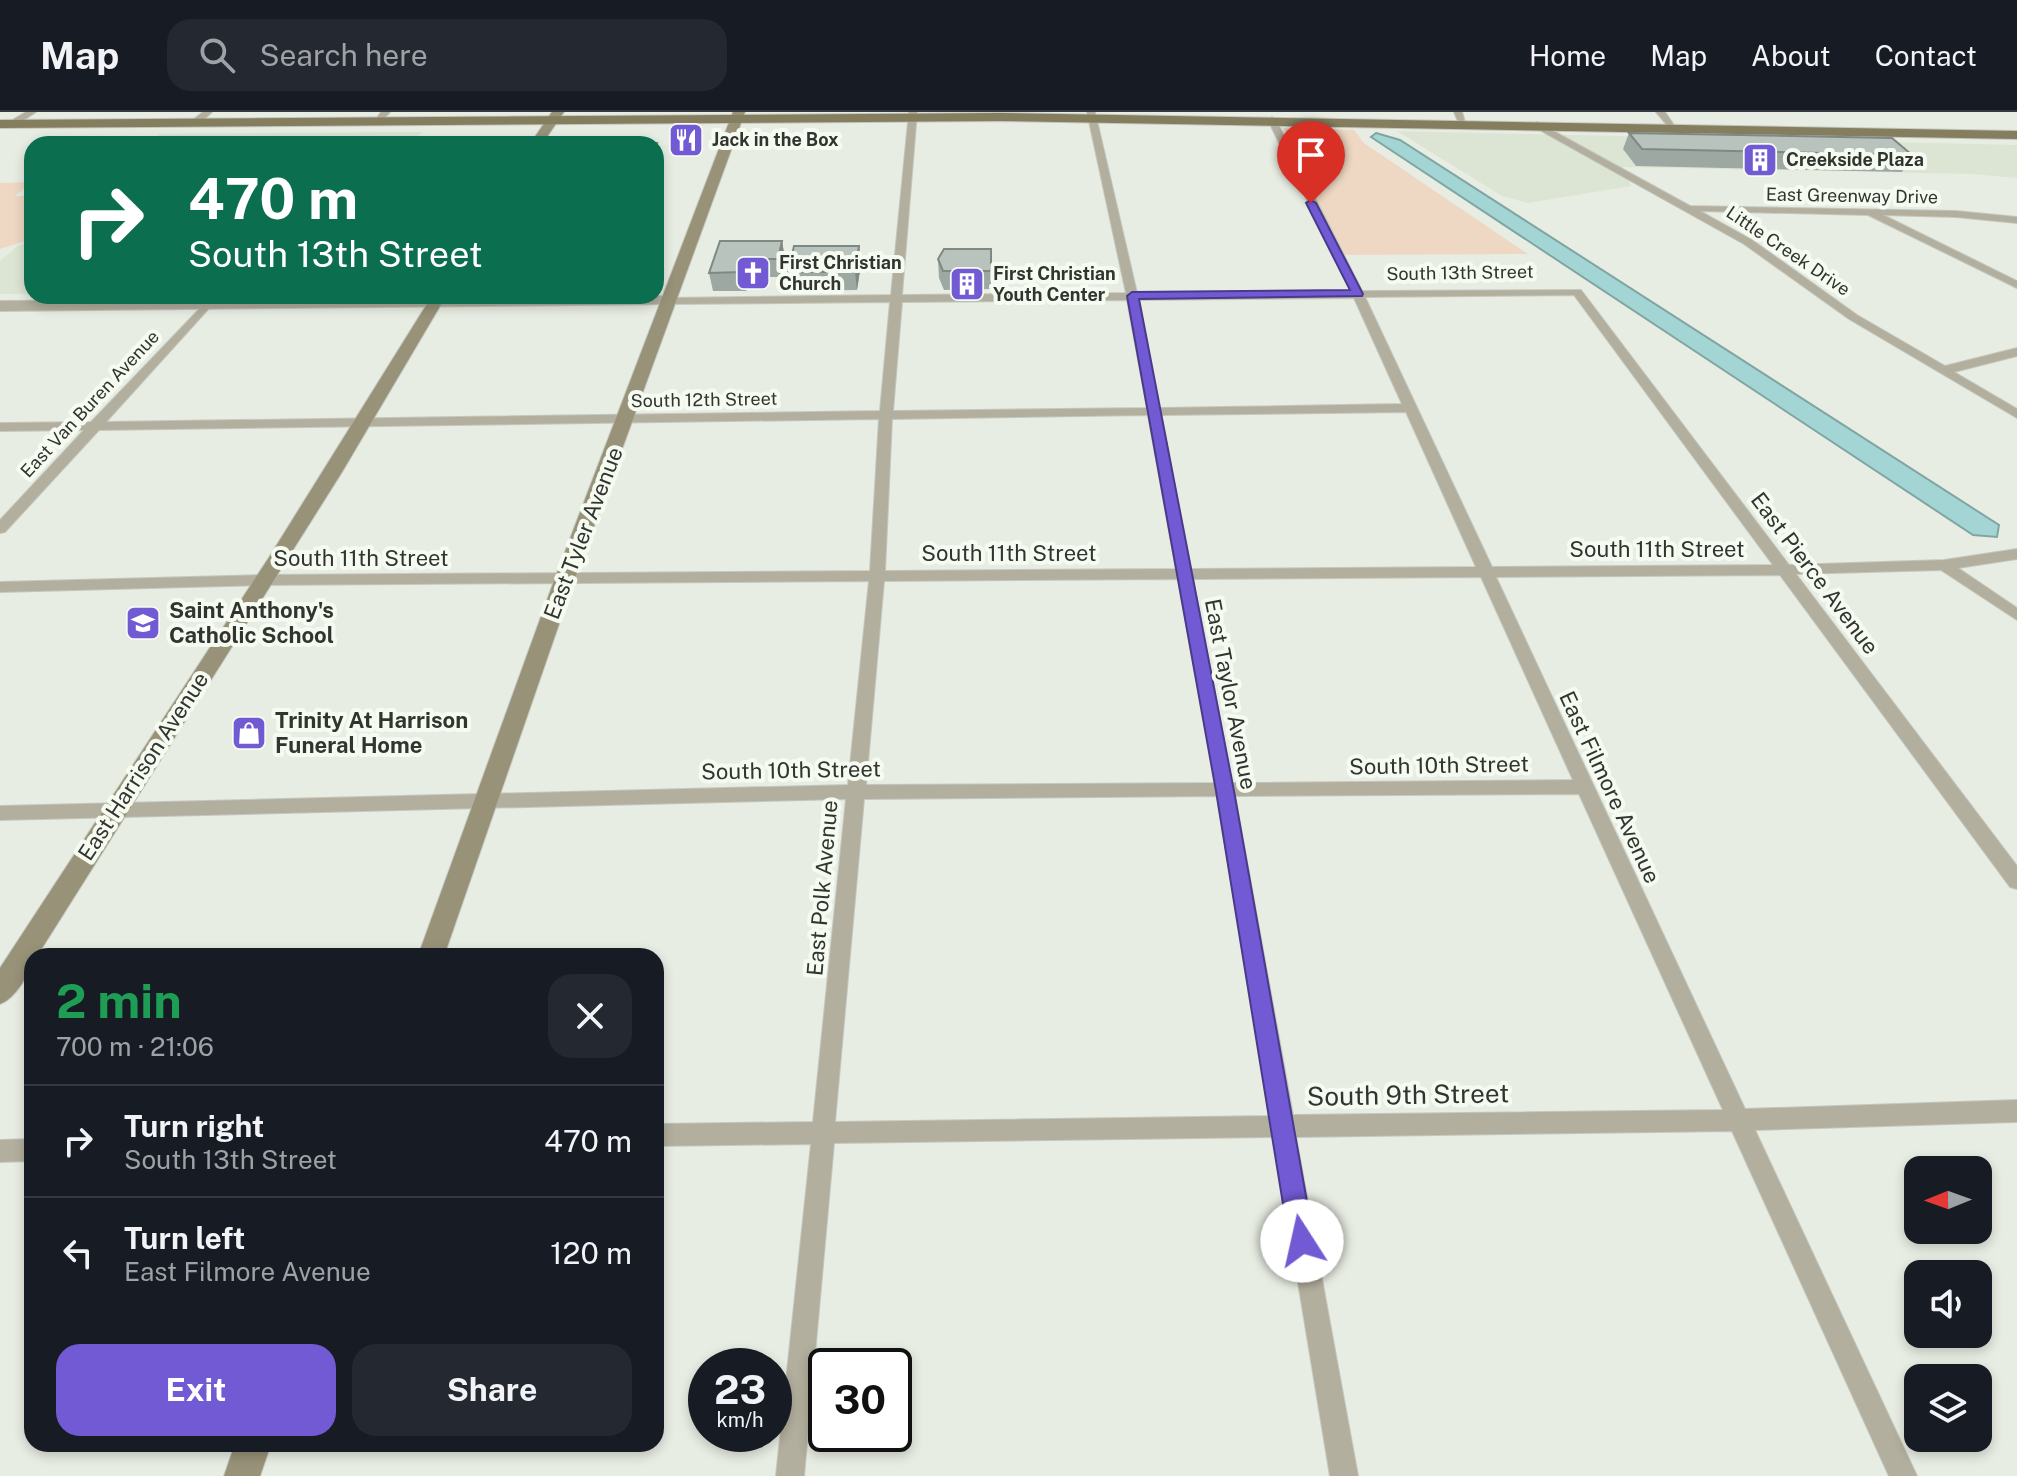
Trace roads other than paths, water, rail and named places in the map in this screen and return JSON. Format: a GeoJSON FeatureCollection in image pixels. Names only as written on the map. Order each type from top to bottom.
{"type":"FeatureCollection","features":[{"type":"Feature","properties":{"kind":"main road"},"geometry":{"type":"LineString","coordinates":[[6,124],[381,117],[1091,115],[1272,120],[1460,118],[1537,125],[2016,135]]}},
{"type":"Feature","properties":{"kind":"main road"},"geometry":{"type":"LineString","coordinates":[[541,136],[555,116]]}},
{"type":"Feature","properties":{"kind":"main road","name":"East Tyler Avenue"},"geometry":{"type":"LineString","coordinates":[[434,948],[565,578],[738,116]]}},
{"type":"Feature","properties":{"kind":"main road","name":"East Harrison Avenue"},"geometry":{"type":"LineString","coordinates":[[27,948],[112,812],[365,424],[434,304]]}},
{"type":"Feature","properties":{"kind":"main road","name":"East Harrison Avenue"},"geometry":{"type":"LineString","coordinates":[[0,992],[24,953]]}},
{"type":"Feature","properties":{"kind":"main road"},"geometry":{"type":"LineString","coordinates":[[242,1476],[250,1452]]}},
{"type":"Feature","properties":{"kind":"street"},"geometry":{"type":"LineString","coordinates":[[6,124],[32,112]]}},
{"type":"Feature","properties":{"kind":"street"},"geometry":{"type":"LineString","coordinates":[[196,122],[208,112]]}},
{"type":"Feature","properties":{"kind":"street"},"geometry":{"type":"LineString","coordinates":[[1660,112],[1675,129]]}},
{"type":"Feature","properties":{"kind":"street","name":"East Polk Avenue"},"geometry":{"type":"LineString","coordinates":[[790,1476],[877,576],[886,416],[912,115]]}},
{"type":"Feature","properties":{"kind":"street","name":"East Taylor Avenue"},"geometry":{"type":"LineString","coordinates":[[1091,115],[1132,296],[1225,791],[1344,1476]]}},
{"type":"Feature","properties":{"kind":"street","name":"East Filmore Avenue"},"geometry":{"type":"LineString","coordinates":[[1272,120],[1344,272],[1358,294],[1582,787],[1903,1476]]}},
{"type":"Feature","properties":{"kind":"street","name":"Little Creek Drive"},"geometry":{"type":"LineString","coordinates":[[1537,125],[1766,254],[1853,317],[2017,414]]}},
{"type":"Feature","properties":{"kind":"street","name":"East Greenway Drive"},"geometry":{"type":"LineString","coordinates":[[1687,207],[1956,214],[2017,220]]}},
{"type":"Feature","properties":{"kind":"street"},"geometry":{"type":"LineString","coordinates":[[1868,212],[2017,285]]}},
{"type":"Feature","properties":{"kind":"street","name":"South 13th Street"},"geometry":{"type":"LineString","coordinates":[[664,301],[1577,292]]}},
{"type":"Feature","properties":{"kind":"street","name":"East Pierce Avenue"},"geometry":{"type":"LineString","coordinates":[[1577,292],[2017,881]]}},
{"type":"Feature","properties":{"kind":"street","name":"South 13th Street"},"geometry":{"type":"LineString","coordinates":[[0,306],[207,304]]}},
{"type":"Feature","properties":{"kind":"street","name":"East Van Buren Avenue"},"geometry":{"type":"LineString","coordinates":[[0,529],[207,304]]}},
{"type":"Feature","properties":{"kind":"street"},"geometry":{"type":"LineString","coordinates":[[1942,371],[2017,352]]}},
{"type":"Feature","properties":{"kind":"street","name":"South 12th Street"},"geometry":{"type":"LineString","coordinates":[[0,427],[1409,408]]}},
{"type":"Feature","properties":{"kind":"street","name":"South 11th Street"},"geometry":{"type":"LineString","coordinates":[[0,587],[262,580],[1787,570],[1944,565],[2017,554]]}},
{"type":"Feature","properties":{"kind":"street"},"geometry":{"type":"LineString","coordinates":[[1944,565],[2017,615]]}},
{"type":"Feature","properties":{"kind":"street","name":"South 10th Street"},"geometry":{"type":"LineString","coordinates":[[0,813],[855,792],[1582,787]]}},
{"type":"Feature","properties":{"kind":"street","name":"South 9th Street"},"geometry":{"type":"LineString","coordinates":[[664,1135],[1738,1120],[2017,1111]]}},
{"type":"Feature","properties":{"kind":"street"},"geometry":{"type":"LineString","coordinates":[[0,1151],[24,1150]]}},
{"type":"Feature","properties":{"kind":"water"},"geometry":{"type":"Polygon","coordinates":[[[1376,133],[1400,140],[1999,525],[1997,537],[1973,535],[1371,137],[1376,133]]]}},
{"type":"Feature","properties":{"kind":"place","name":"Jack in the Box"},"geometry":{"type":"Point","coordinates":[686,140]}},
{"type":"Feature","properties":{"kind":"place","name":"Creekside Plaza"},"geometry":{"type":"Point","coordinates":[1760,160]}},
{"type":"Feature","properties":{"kind":"place","name":"First Christian Church"},"geometry":{"type":"Point","coordinates":[753,273]}},
{"type":"Feature","properties":{"kind":"place","name":"First Christian Youth Center"},"geometry":{"type":"Point","coordinates":[967,284]}},
{"type":"Feature","properties":{"kind":"place","name":"Saint Anthony's Catholic School"},"geometry":{"type":"Point","coordinates":[143,623]}},
{"type":"Feature","properties":{"kind":"place","name":"Trinity At Harrison Funeral Home"},"geometry":{"type":"Point","coordinates":[249,733]}}]}
